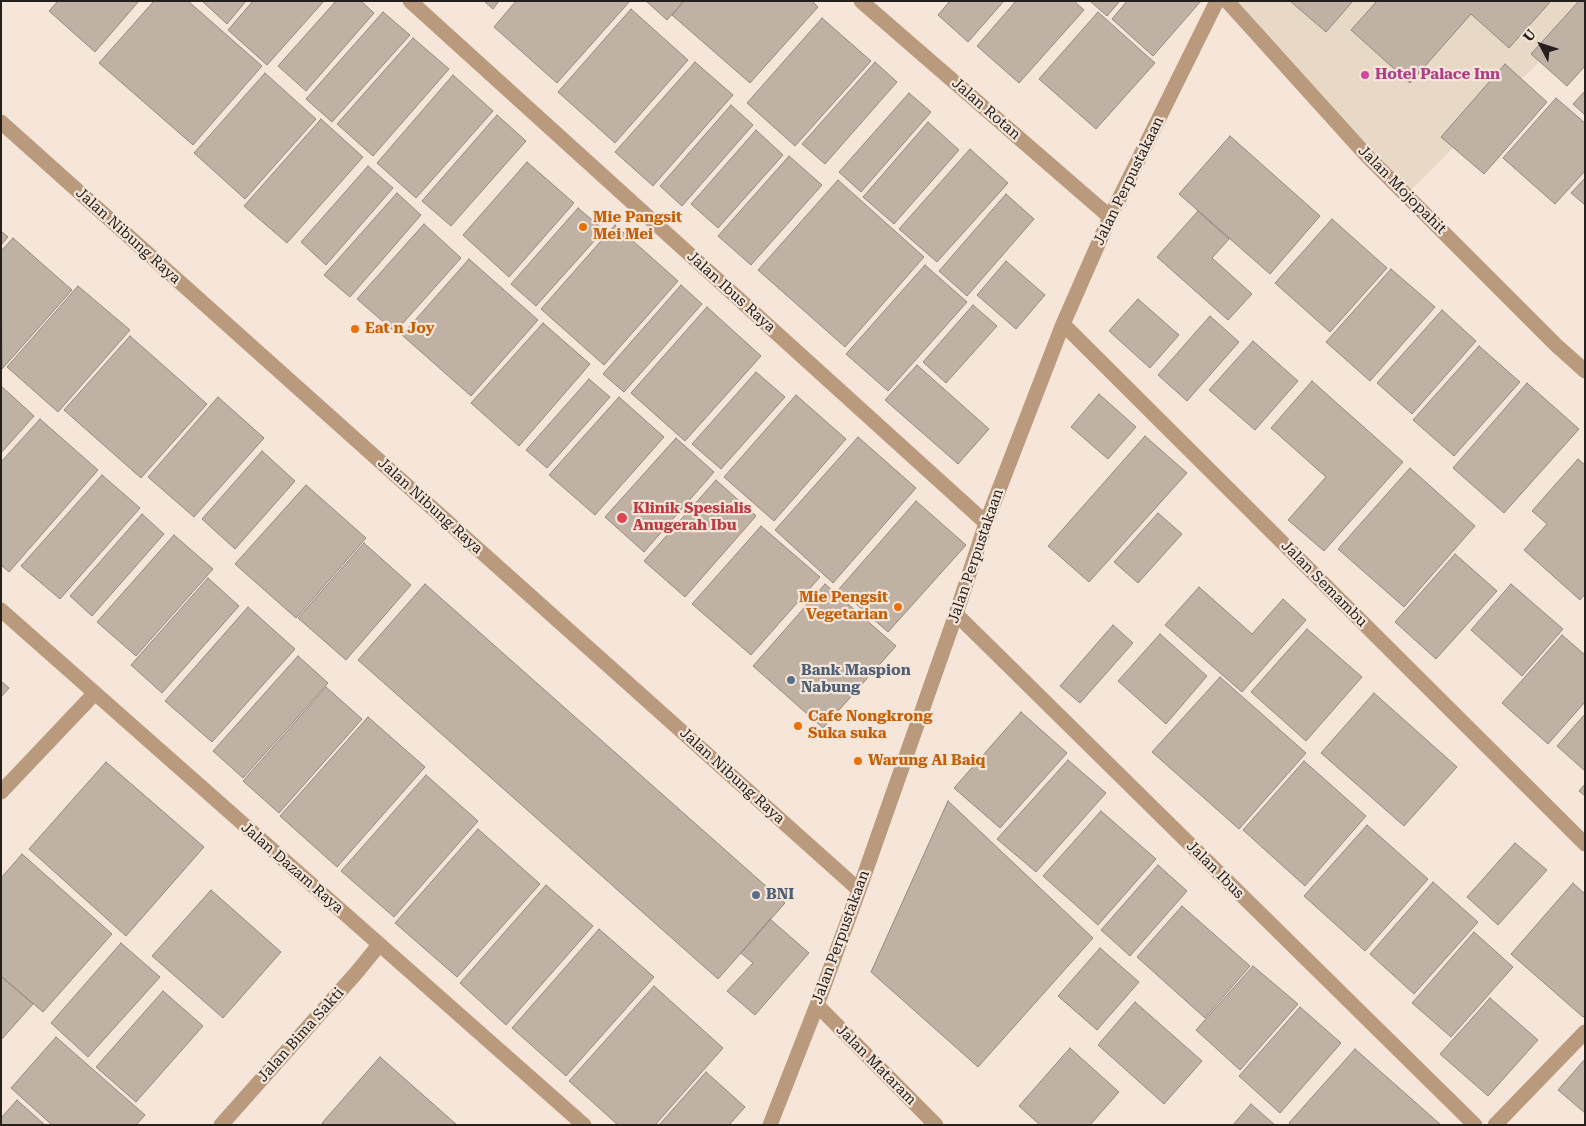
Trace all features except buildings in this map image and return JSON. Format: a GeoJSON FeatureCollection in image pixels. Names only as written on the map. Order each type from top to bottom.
{"type":"FeatureCollection","features":[{"type":"Feature","properties":{"kind":"street","name":"Jalan Ibus Raya"},"geometry":{"type":"LineString","coordinates":[[410,1],[986,523]]}},
{"type":"Feature","properties":{"kind":"street","name":"Jalan Rotan"},"geometry":{"type":"LineString","coordinates":[[861,1],[1110,217]]}},
{"type":"Feature","properties":{"kind":"street","name":"Jalan Perpustakaan"},"geometry":{"type":"LineString","coordinates":[[770,1125],[859,890],[986,523],[1063,324],[1110,217],[1217,1]]}},
{"type":"Feature","properties":{"kind":"street","name":"Jalan Mojopahit"},"geometry":{"type":"LineString","coordinates":[[1227,1],[1367,156],[1556,345],[1585,371]]}},
{"type":"Feature","properties":{"kind":"street","name":"Jalan Nibung Raya"},"geometry":{"type":"LineString","coordinates":[[1,122],[859,890]]}},
{"type":"Feature","properties":{"kind":"street","name":"Jalan Semambu"},"geometry":{"type":"LineString","coordinates":[[1063,324],[1585,844]]}},
{"type":"Feature","properties":{"kind":"street","name":"Jalan Dazam Raya"},"geometry":{"type":"LineString","coordinates":[[1,610],[584,1125]]}},
{"type":"Feature","properties":{"kind":"street","name":"Jalan Ibus"},"geometry":{"type":"LineString","coordinates":[[956,614],[1475,1125]]}},
{"type":"Feature","properties":{"kind":"street"},"geometry":{"type":"LineString","coordinates":[[1,792],[95,694]]}},
{"type":"Feature","properties":{"kind":"street","name":"Jalan Bima Sakti"},"geometry":{"type":"LineString","coordinates":[[221,1125],[351,980],[379,945]]}},
{"type":"Feature","properties":{"kind":"street","name":"Jalan Mataram"},"geometry":{"type":"LineString","coordinates":[[817,1005],[936,1125]]}},
{"type":"Feature","properties":{"kind":"street"},"geometry":{"type":"LineString","coordinates":[[1495,1125],[1585,1032]]}},
{"type":"Feature","properties":{"kind":"shaded area"},"geometry":{"type":"Polygon","coordinates":[[[1231,1],[1585,1],[1585,16],[1406,195],[1231,1]]]}},
{"type":"Feature","properties":{"kind":"place","name":"Hotel Palace Inn"},"geometry":{"type":"Point","coordinates":[1365,75]}},
{"type":"Feature","properties":{"kind":"place","name":"Mie Pangsit Mei Mei"},"geometry":{"type":"Point","coordinates":[583,227]}},
{"type":"Feature","properties":{"kind":"place","name":"Eat n Joy"},"geometry":{"type":"Point","coordinates":[355,329]}},
{"type":"Feature","properties":{"kind":"place","name":"Klinik Spesialis Anugerah Ibu"},"geometry":{"type":"Point","coordinates":[622,518]}},
{"type":"Feature","properties":{"kind":"place","name":"Mie Pengsit Vegetarian"},"geometry":{"type":"Point","coordinates":[898,607]}},
{"type":"Feature","properties":{"kind":"place","name":"Bank Maspion Nabung"},"geometry":{"type":"Point","coordinates":[791,680]}},
{"type":"Feature","properties":{"kind":"place","name":"Cafe Nongkrong Suka suka"},"geometry":{"type":"Point","coordinates":[798,726]}},
{"type":"Feature","properties":{"kind":"place","name":"Warung Al Baiq"},"geometry":{"type":"Point","coordinates":[858,761]}},
{"type":"Feature","properties":{"kind":"place","name":"BNI"},"geometry":{"type":"Point","coordinates":[756,895]}}]}
